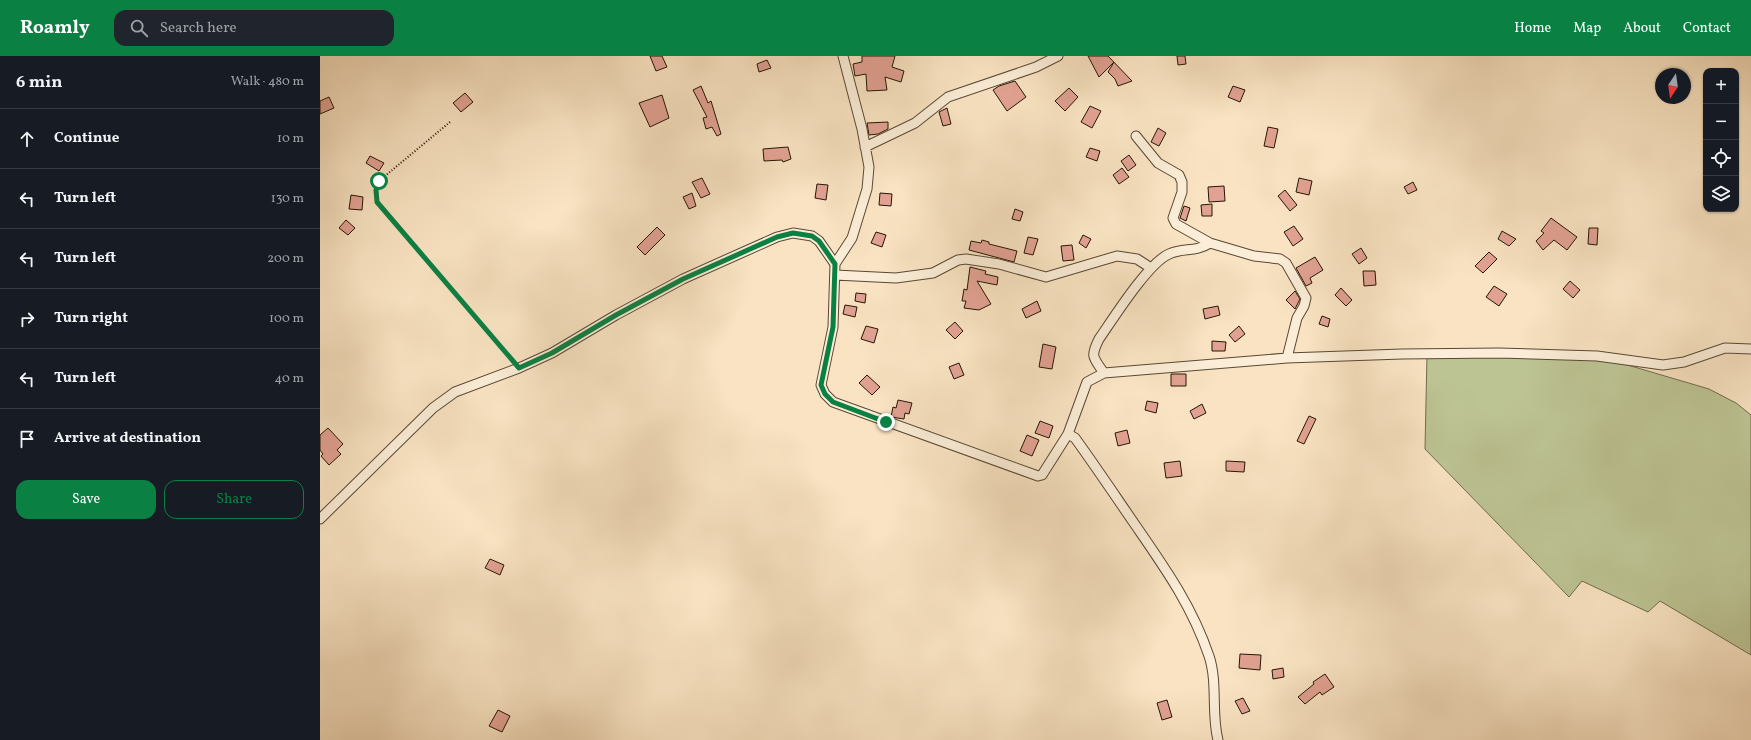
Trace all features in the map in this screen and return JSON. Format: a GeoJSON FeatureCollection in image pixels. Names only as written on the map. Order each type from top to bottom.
{"type":"FeatureCollection","features":[{"type":"Feature","properties":{"kind":"street"},"geometry":{"type":"LineString","coordinates":[[843,56],[869,167],[867,189],[852,238],[835,264],[833,327],[821,385],[825,394],[833,402],[1040,476],[1068,434],[1087,382],[1104,373],[1287,358],[1402,354],[1499,353],[1597,356],[1663,365],[1684,362],[1725,348],[1751,349]]}},
{"type":"Feature","properties":{"kind":"street"},"geometry":{"type":"LineString","coordinates":[[865,148],[915,123],[948,97],[1036,67],[1058,56]]}},
{"type":"Feature","properties":{"kind":"street"},"geometry":{"type":"LineString","coordinates":[[1136,136],[1158,163],[1179,175],[1182,182],[1182,192],[1173,218],[1176,224],[1210,243],[1254,256],[1280,259],[1286,263],[1306,298],[1304,306],[1297,318],[1287,358]]}},
{"type":"Feature","properties":{"kind":"street"},"geometry":{"type":"LineString","coordinates":[[320,519],[442,401],[455,392],[519,368],[552,353],[616,315],[683,279],[777,237],[793,233],[812,236],[819,241],[835,264]]}},
{"type":"Feature","properties":{"kind":"street"},"geometry":{"type":"LineString","coordinates":[[1104,373],[1094,359],[1093,351],[1099,339],[1150,268],[1169,254],[1185,250],[1196,250],[1210,243]]}},
{"type":"Feature","properties":{"kind":"street"},"geometry":{"type":"LineString","coordinates":[[835,275],[896,278],[933,273],[958,260],[966,259],[999,264],[1046,277],[1117,256],[1138,259],[1150,268]]}},
{"type":"Feature","properties":{"kind":"street"},"geometry":{"type":"LineString","coordinates":[[1068,434],[1075,438],[1152,549],[1181,593],[1194,616],[1209,657],[1212,675],[1215,727],[1218,740]]}},
{"type":"Feature","properties":{"kind":"path"},"geometry":{"type":"LineString","coordinates":[[450,122],[379,181],[376,190],[377,202],[519,368]]}},
{"type":"Feature","properties":{"kind":"green space"},"geometry":{"type":"Polygon","coordinates":[[[1427,354],[1597,356],[1709,389],[1736,403],[1751,415],[1751,655],[1660,601],[1648,612],[1582,581],[1569,597],[1425,449],[1427,354]]]}},
{"type":"Feature","properties":{"kind":"building"},"geometry":{"type":"Polygon","coordinates":[[[650,56],[662,56],[667,67],[656,71],[650,56]]]}},
{"type":"Feature","properties":{"kind":"building"},"geometry":{"type":"Polygon","coordinates":[[[862,56],[895,56],[892,67],[904,71],[901,82],[885,77],[887,90],[867,91],[866,74],[855,76],[853,64],[862,62],[862,56]]]}},
{"type":"Feature","properties":{"kind":"building"},"geometry":{"type":"Polygon","coordinates":[[[1088,56],[1108,56],[1114,62],[1099,77],[1088,56]]]}},
{"type":"Feature","properties":{"kind":"building"},"geometry":{"type":"Polygon","coordinates":[[[1177,56],[1185,56],[1186,64],[1178,65],[1177,56]]]}},
{"type":"Feature","properties":{"kind":"building"},"geometry":{"type":"Polygon","coordinates":[[[767,60],[771,68],[759,72],[757,64],[767,60]]]}},
{"type":"Feature","properties":{"kind":"building"},"geometry":{"type":"Polygon","coordinates":[[[1114,62],[1132,81],[1118,86],[1115,79],[1108,72],[1114,62]]]}},
{"type":"Feature","properties":{"kind":"building"},"geometry":{"type":"Polygon","coordinates":[[[1015,81],[1026,97],[1007,111],[993,90],[999,86],[1015,81]]]}},
{"type":"Feature","properties":{"kind":"building"},"geometry":{"type":"Polygon","coordinates":[[[701,86],[708,103],[711,101],[721,134],[717,136],[712,127],[706,129],[703,118],[707,117],[693,90],[701,86]]]}},
{"type":"Feature","properties":{"kind":"building"},"geometry":{"type":"Polygon","coordinates":[[[1233,86],[1245,90],[1240,102],[1228,97],[1233,86]]]}},
{"type":"Feature","properties":{"kind":"building"},"geometry":{"type":"Polygon","coordinates":[[[1069,88],[1078,97],[1065,111],[1055,101],[1069,88]]]}},
{"type":"Feature","properties":{"kind":"building"},"geometry":{"type":"Polygon","coordinates":[[[465,93],[473,102],[461,112],[453,103],[465,93]]]}},
{"type":"Feature","properties":{"kind":"building"},"geometry":{"type":"Polygon","coordinates":[[[662,95],[669,118],[650,127],[639,103],[662,95]]]}},
{"type":"Feature","properties":{"kind":"building"},"geometry":{"type":"Polygon","coordinates":[[[329,97],[334,108],[320,114],[320,101],[329,97]]]}},
{"type":"Feature","properties":{"kind":"building"},"geometry":{"type":"Polygon","coordinates":[[[1090,106],[1101,111],[1092,128],[1081,122],[1090,106]]]}},
{"type":"Feature","properties":{"kind":"building"},"geometry":{"type":"Polygon","coordinates":[[[947,108],[951,124],[943,126],[939,112],[947,108]]]}},
{"type":"Feature","properties":{"kind":"building"},"geometry":{"type":"Polygon","coordinates":[[[888,122],[888,129],[878,134],[869,135],[867,123],[888,122]]]}},
{"type":"Feature","properties":{"kind":"building"},"geometry":{"type":"Polygon","coordinates":[[[1268,127],[1278,129],[1274,148],[1264,146],[1268,127]]]}},
{"type":"Feature","properties":{"kind":"building"},"geometry":{"type":"Polygon","coordinates":[[[1158,128],[1166,133],[1159,146],[1151,142],[1158,128]]]}},
{"type":"Feature","properties":{"kind":"building"},"geometry":{"type":"Polygon","coordinates":[[[788,147],[791,159],[783,162],[782,160],[764,161],[763,149],[788,147]]]}},
{"type":"Feature","properties":{"kind":"building"},"geometry":{"type":"Polygon","coordinates":[[[1090,148],[1100,151],[1097,161],[1086,157],[1090,148]]]}},
{"type":"Feature","properties":{"kind":"building"},"geometry":{"type":"Polygon","coordinates":[[[1129,155],[1136,165],[1128,171],[1121,161],[1129,155]]]}},
{"type":"Feature","properties":{"kind":"building"},"geometry":{"type":"Polygon","coordinates":[[[370,156],[384,163],[379,171],[366,163],[370,156]]]}},
{"type":"Feature","properties":{"kind":"building"},"geometry":{"type":"Polygon","coordinates":[[[1122,168],[1129,177],[1119,184],[1113,175],[1122,168]]]}},
{"type":"Feature","properties":{"kind":"building"},"geometry":{"type":"Polygon","coordinates":[[[702,178],[710,194],[701,198],[692,182],[702,178]]]}},
{"type":"Feature","properties":{"kind":"building"},"geometry":{"type":"Polygon","coordinates":[[[1299,178],[1312,181],[1309,195],[1296,192],[1299,178]]]}},
{"type":"Feature","properties":{"kind":"building"},"geometry":{"type":"Polygon","coordinates":[[[1413,182],[1417,190],[1408,194],[1404,187],[1413,182]]]}},
{"type":"Feature","properties":{"kind":"building"},"geometry":{"type":"Polygon","coordinates":[[[817,184],[828,185],[826,200],[815,198],[817,184]]]}},
{"type":"Feature","properties":{"kind":"building"},"geometry":{"type":"Polygon","coordinates":[[[1224,186],[1225,201],[1209,202],[1208,187],[1224,186]]]}},
{"type":"Feature","properties":{"kind":"building"},"geometry":{"type":"Polygon","coordinates":[[[1285,190],[1297,205],[1290,211],[1278,196],[1285,190]]]}},
{"type":"Feature","properties":{"kind":"building"},"geometry":{"type":"Polygon","coordinates":[[[692,193],[696,206],[689,209],[683,197],[692,193]]]}},
{"type":"Feature","properties":{"kind":"building"},"geometry":{"type":"Polygon","coordinates":[[[880,193],[892,194],[891,206],[879,205],[880,193]]]}},
{"type":"Feature","properties":{"kind":"building"},"geometry":{"type":"Polygon","coordinates":[[[351,195],[363,197],[362,210],[349,209],[351,195]]]}},
{"type":"Feature","properties":{"kind":"building"},"geometry":{"type":"Polygon","coordinates":[[[1212,204],[1212,216],[1202,216],[1201,205],[1212,204]]]}},
{"type":"Feature","properties":{"kind":"building"},"geometry":{"type":"Polygon","coordinates":[[[1184,206],[1190,208],[1186,221],[1180,218],[1184,206]]]}},
{"type":"Feature","properties":{"kind":"building"},"geometry":{"type":"Polygon","coordinates":[[[1015,209],[1023,212],[1020,221],[1012,219],[1015,209]]]}},
{"type":"Feature","properties":{"kind":"building"},"geometry":{"type":"Polygon","coordinates":[[[1551,218],[1577,237],[1567,250],[1554,240],[1543,250],[1536,241],[1544,233],[1541,231],[1551,218]]]}},
{"type":"Feature","properties":{"kind":"building"},"geometry":{"type":"Polygon","coordinates":[[[346,220],[355,228],[348,235],[339,228],[346,220]]]}},
{"type":"Feature","properties":{"kind":"building"},"geometry":{"type":"Polygon","coordinates":[[[1294,226],[1303,239],[1293,246],[1284,232],[1294,226]]]}},
{"type":"Feature","properties":{"kind":"building"},"geometry":{"type":"Polygon","coordinates":[[[657,227],[665,235],[645,255],[637,247],[657,227]]]}},
{"type":"Feature","properties":{"kind":"building"},"geometry":{"type":"Polygon","coordinates":[[[1589,228],[1598,228],[1597,245],[1588,244],[1589,228]]]}},
{"type":"Feature","properties":{"kind":"building"},"geometry":{"type":"Polygon","coordinates":[[[1502,231],[1516,239],[1509,246],[1498,239],[1502,231]]]}},
{"type":"Feature","properties":{"kind":"building"},"geometry":{"type":"Polygon","coordinates":[[[876,232],[886,235],[882,247],[871,243],[876,232]]]}},
{"type":"Feature","properties":{"kind":"building"},"geometry":{"type":"Polygon","coordinates":[[[1083,235],[1091,239],[1086,248],[1079,243],[1083,235]]]}},
{"type":"Feature","properties":{"kind":"building"},"geometry":{"type":"Polygon","coordinates":[[[1028,237],[1038,239],[1033,255],[1024,253],[1028,237]]]}},
{"type":"Feature","properties":{"kind":"building"},"geometry":{"type":"Polygon","coordinates":[[[982,240],[989,242],[989,244],[1017,251],[1014,262],[969,250],[971,241],[981,243],[982,240]]]}},
{"type":"Feature","properties":{"kind":"building"},"geometry":{"type":"Polygon","coordinates":[[[1072,245],[1074,260],[1063,261],[1061,246],[1072,245]]]}},
{"type":"Feature","properties":{"kind":"building"},"geometry":{"type":"Polygon","coordinates":[[[1361,248],[1367,258],[1359,264],[1352,254],[1361,248]]]}},
{"type":"Feature","properties":{"kind":"building"},"geometry":{"type":"Polygon","coordinates":[[[1489,252],[1497,259],[1483,273],[1475,266],[1489,252]]]}},
{"type":"Feature","properties":{"kind":"building"},"geometry":{"type":"Polygon","coordinates":[[[1315,257],[1323,270],[1310,278],[1312,283],[1306,286],[1296,268],[1315,257]]]}},
{"type":"Feature","properties":{"kind":"building"},"geometry":{"type":"Polygon","coordinates":[[[970,267],[986,271],[985,274],[998,277],[997,285],[977,281],[991,304],[979,310],[964,308],[966,301],[962,301],[964,289],[967,290],[970,267]]]}},
{"type":"Feature","properties":{"kind":"building"},"geometry":{"type":"Polygon","coordinates":[[[1363,271],[1375,271],[1376,285],[1364,286],[1363,271]]]}},
{"type":"Feature","properties":{"kind":"building"},"geometry":{"type":"Polygon","coordinates":[[[1570,281],[1580,290],[1573,298],[1563,289],[1570,281]]]}},
{"type":"Feature","properties":{"kind":"building"},"geometry":{"type":"Polygon","coordinates":[[[1494,286],[1507,294],[1499,306],[1486,297],[1494,286]]]}},
{"type":"Feature","properties":{"kind":"building"},"geometry":{"type":"Polygon","coordinates":[[[1341,288],[1352,300],[1346,306],[1335,295],[1341,288]]]}},
{"type":"Feature","properties":{"kind":"building"},"geometry":{"type":"Polygon","coordinates":[[[1295,291],[1300,299],[1295,309],[1286,300],[1295,291]]]}},
{"type":"Feature","properties":{"kind":"building"},"geometry":{"type":"Polygon","coordinates":[[[856,293],[866,294],[865,303],[855,301],[856,293]]]}},
{"type":"Feature","properties":{"kind":"building"},"geometry":{"type":"Polygon","coordinates":[[[1037,301],[1041,311],[1026,318],[1022,309],[1037,301]]]}},
{"type":"Feature","properties":{"kind":"building"},"geometry":{"type":"Polygon","coordinates":[[[845,305],[857,307],[855,317],[843,314],[845,305]]]}},
{"type":"Feature","properties":{"kind":"building"},"geometry":{"type":"Polygon","coordinates":[[[1218,306],[1220,315],[1205,319],[1203,309],[1218,306]]]}},
{"type":"Feature","properties":{"kind":"building"},"geometry":{"type":"Polygon","coordinates":[[[1322,316],[1330,319],[1328,327],[1319,324],[1322,316]]]}},
{"type":"Feature","properties":{"kind":"building"},"geometry":{"type":"Polygon","coordinates":[[[955,322],[963,331],[955,339],[946,330],[955,322]]]}},
{"type":"Feature","properties":{"kind":"building"},"geometry":{"type":"Polygon","coordinates":[[[866,326],[878,329],[874,343],[861,339],[866,326]]]}},
{"type":"Feature","properties":{"kind":"building"},"geometry":{"type":"Polygon","coordinates":[[[1239,326],[1245,334],[1235,342],[1229,335],[1239,326]]]}},
{"type":"Feature","properties":{"kind":"building"},"geometry":{"type":"Polygon","coordinates":[[[1212,341],[1226,342],[1225,351],[1212,351],[1212,341]]]}},
{"type":"Feature","properties":{"kind":"building"},"geometry":{"type":"Polygon","coordinates":[[[1043,344],[1056,347],[1052,369],[1039,367],[1043,344]]]}},
{"type":"Feature","properties":{"kind":"building"},"geometry":{"type":"Polygon","coordinates":[[[959,363],[964,375],[954,379],[949,367],[959,363]]]}},
{"type":"Feature","properties":{"kind":"building"},"geometry":{"type":"Polygon","coordinates":[[[1171,374],[1186,374],[1186,386],[1171,386],[1171,374]]]}},
{"type":"Feature","properties":{"kind":"building"},"geometry":{"type":"Polygon","coordinates":[[[867,375],[880,387],[872,395],[859,383],[867,375]]]}},
{"type":"Feature","properties":{"kind":"building"},"geometry":{"type":"Polygon","coordinates":[[[898,400],[912,403],[909,414],[905,413],[904,419],[891,417],[893,407],[896,408],[898,400]]]}},
{"type":"Feature","properties":{"kind":"building"},"geometry":{"type":"Polygon","coordinates":[[[1147,401],[1158,403],[1156,413],[1145,410],[1147,401]]]}},
{"type":"Feature","properties":{"kind":"building"},"geometry":{"type":"Polygon","coordinates":[[[1202,404],[1206,413],[1194,419],[1190,411],[1202,404]]]}},
{"type":"Feature","properties":{"kind":"building"},"geometry":{"type":"Polygon","coordinates":[[[1309,416],[1316,419],[1304,444],[1297,441],[1309,416]]]}},
{"type":"Feature","properties":{"kind":"building"},"geometry":{"type":"Polygon","coordinates":[[[1040,421],[1053,426],[1049,438],[1035,433],[1040,421]]]}},
{"type":"Feature","properties":{"kind":"building"},"geometry":{"type":"Polygon","coordinates":[[[328,428],[343,444],[337,450],[341,454],[329,465],[321,456],[323,454],[320,450],[320,435],[328,428]]]}},
{"type":"Feature","properties":{"kind":"building"},"geometry":{"type":"Polygon","coordinates":[[[1127,430],[1130,443],[1118,446],[1115,433],[1127,430]]]}},
{"type":"Feature","properties":{"kind":"building"},"geometry":{"type":"Polygon","coordinates":[[[1027,435],[1039,440],[1032,456],[1020,451],[1027,435]]]}},
{"type":"Feature","properties":{"kind":"building"},"geometry":{"type":"Polygon","coordinates":[[[1180,461],[1182,476],[1166,478],[1164,463],[1180,461]]]}},
{"type":"Feature","properties":{"kind":"building"},"geometry":{"type":"Polygon","coordinates":[[[1226,461],[1245,462],[1244,472],[1226,471],[1226,461]]]}},
{"type":"Feature","properties":{"kind":"building"},"geometry":{"type":"Polygon","coordinates":[[[490,559],[504,565],[500,575],[485,568],[490,559]]]}},
{"type":"Feature","properties":{"kind":"building"},"geometry":{"type":"Polygon","coordinates":[[[1240,654],[1261,655],[1260,670],[1239,668],[1240,654]]]}},
{"type":"Feature","properties":{"kind":"building"},"geometry":{"type":"Polygon","coordinates":[[[1283,668],[1284,677],[1273,679],[1272,670],[1283,668]]]}},
{"type":"Feature","properties":{"kind":"building"},"geometry":{"type":"Polygon","coordinates":[[[1325,674],[1334,687],[1322,695],[1320,692],[1305,704],[1298,697],[1314,684],[1313,682],[1325,674]]]}},
{"type":"Feature","properties":{"kind":"building"},"geometry":{"type":"Polygon","coordinates":[[[1243,698],[1250,711],[1242,714],[1235,701],[1243,698]]]}},
{"type":"Feature","properties":{"kind":"building"},"geometry":{"type":"Polygon","coordinates":[[[1167,700],[1172,717],[1162,720],[1157,703],[1167,700]]]}},
{"type":"Feature","properties":{"kind":"building"},"geometry":{"type":"Polygon","coordinates":[[[498,710],[510,716],[502,732],[489,726],[498,710]]]}},
{"type":"Feature","properties":{"kind":"route"},"geometry":{"type":"LineString","coordinates":[[379,181],[376,190],[377,202],[519,368],[552,353],[616,315],[683,279],[777,237],[793,233],[812,236],[819,241],[835,264],[833,327],[821,385],[825,394],[833,402],[886,422]]}}]}
